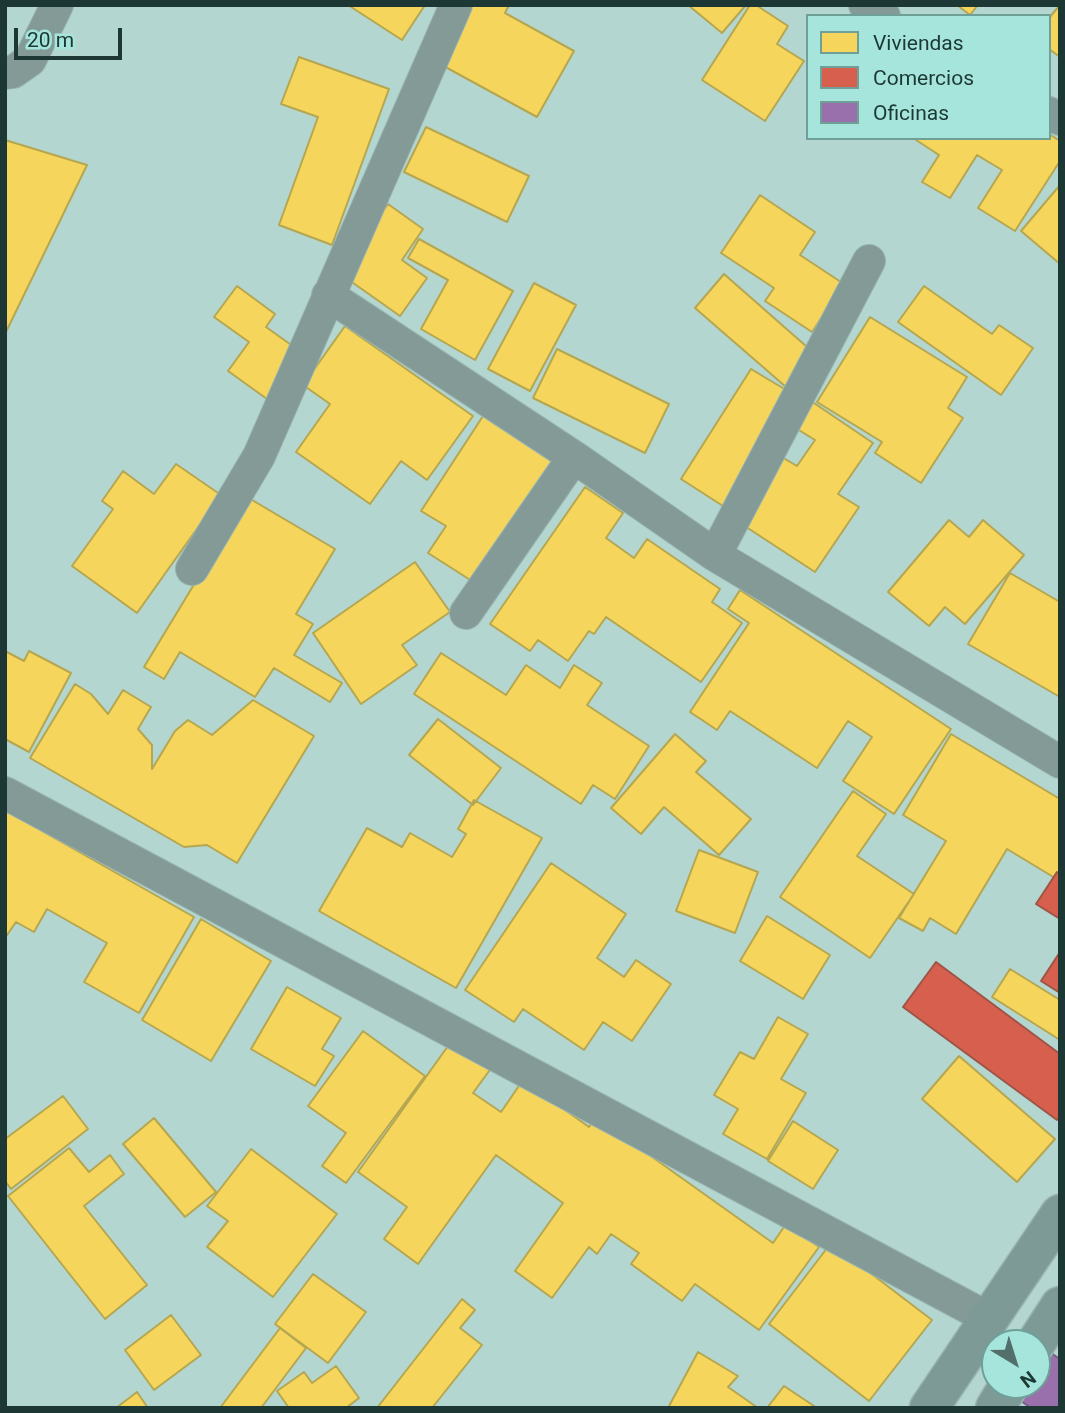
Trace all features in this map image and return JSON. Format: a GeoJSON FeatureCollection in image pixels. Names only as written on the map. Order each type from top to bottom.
{"type":"FeatureCollection","features":[{"type":"Feature","properties":{"kind":"main road"},"geometry":{"type":"LineString","coordinates":[[929,1408],[1060,1214]]}},
{"type":"Feature","properties":{"kind":"street"},"geometry":{"type":"LineString","coordinates":[[5,73],[13,72],[30,60],[57,5]]}},
{"type":"Feature","properties":{"kind":"street"},"geometry":{"type":"LineString","coordinates":[[192,569],[260,456],[456,5]]}},
{"type":"Feature","properties":{"kind":"street"},"geometry":{"type":"LineString","coordinates":[[865,5],[881,14]]}},
{"type":"Feature","properties":{"kind":"street"},"geometry":{"type":"LineString","coordinates":[[715,555],[869,261]]}},
{"type":"Feature","properties":{"kind":"street"},"geometry":{"type":"LineString","coordinates":[[328,295],[574,457],[715,555],[1060,762]]}},
{"type":"Feature","properties":{"kind":"street"},"geometry":{"type":"LineString","coordinates":[[466,612],[574,457]]}},
{"type":"Feature","properties":{"kind":"street"},"geometry":{"type":"LineString","coordinates":[[5,793],[988,1318]]}},
{"type":"Feature","properties":{"kind":"building: Viviendas"},"geometry":{"type":"Polygon","coordinates":[[[348,5],[425,5],[402,40],[348,5]]]}},
{"type":"Feature","properties":{"kind":"building: Viviendas"},"geometry":{"type":"Polygon","coordinates":[[[470,5],[509,5],[505,13],[574,51],[537,117],[438,63],[470,5]]]}},
{"type":"Feature","properties":{"kind":"building: Viviendas"},"geometry":{"type":"Polygon","coordinates":[[[688,5],[746,5],[722,33],[688,5]]]}},
{"type":"Feature","properties":{"kind":"building: Viviendas"},"geometry":{"type":"Polygon","coordinates":[[[750,5],[756,5],[788,26],[777,44],[804,61],[765,121],[702,80],[750,5]]]}},
{"type":"Feature","properties":{"kind":"building: Viviendas"},"geometry":{"type":"Polygon","coordinates":[[[957,5],[978,5],[969,14],[957,5]]]}},
{"type":"Feature","properties":{"kind":"building: Viviendas"},"geometry":{"type":"Polygon","coordinates":[[[1060,5],[1060,57],[1051,50],[1051,16],[1060,5]]]}},
{"type":"Feature","properties":{"kind":"building: Viviendas"},"geometry":{"type":"Polygon","coordinates":[[[299,57],[389,89],[332,245],[279,225],[318,117],[281,104],[299,57]]]}},
{"type":"Feature","properties":{"kind":"building: Viviendas"},"geometry":{"type":"Polygon","coordinates":[[[426,127],[529,176],[507,222],[404,172],[426,127]]]}},
{"type":"Feature","properties":{"kind":"building: Viviendas"},"geometry":{"type":"Polygon","coordinates":[[[1051,135],[1060,141],[1060,161],[1015,231],[978,208],[1002,170],[977,155],[950,198],[922,182],[939,155],[916,140],[1051,140],[1051,135]]]}},
{"type":"Feature","properties":{"kind":"building: Viviendas"},"geometry":{"type":"Polygon","coordinates":[[[5,140],[87,165],[5,334],[5,140]]]}},
{"type":"Feature","properties":{"kind":"building: Viviendas"},"geometry":{"type":"Polygon","coordinates":[[[1060,185],[1060,264],[1021,231],[1060,185]]]}},
{"type":"Feature","properties":{"kind":"building: Viviendas"},"geometry":{"type":"Polygon","coordinates":[[[760,195],[815,232],[800,255],[844,284],[812,332],[765,301],[774,288],[721,253],[760,195]]]}},
{"type":"Feature","properties":{"kind":"building: Viviendas"},"geometry":{"type":"Polygon","coordinates":[[[388,204],[423,229],[402,260],[427,278],[400,316],[339,273],[388,204]]]}},
{"type":"Feature","properties":{"kind":"building: Viviendas"},"geometry":{"type":"Polygon","coordinates":[[[419,239],[513,291],[475,360],[421,329],[448,280],[408,258],[419,239]]]}},
{"type":"Feature","properties":{"kind":"building: Viviendas"},"geometry":{"type":"Polygon","coordinates":[[[724,274],[815,354],[786,387],[695,308],[724,274]]]}},
{"type":"Feature","properties":{"kind":"building: Viviendas"},"geometry":{"type":"Polygon","coordinates":[[[534,283],[576,305],[530,391],[488,369],[534,283]]]}},
{"type":"Feature","properties":{"kind":"building: Viviendas"},"geometry":{"type":"Polygon","coordinates":[[[237,286],[275,314],[266,327],[301,352],[267,399],[228,371],[249,342],[214,317],[237,286]]]}},
{"type":"Feature","properties":{"kind":"building: Viviendas"},"geometry":{"type":"Polygon","coordinates":[[[924,286],[992,334],[999,325],[1033,348],[1001,395],[898,322],[924,286]]]}},
{"type":"Feature","properties":{"kind":"building: Viviendas"},"geometry":{"type":"Polygon","coordinates":[[[870,317],[967,377],[948,408],[963,418],[921,483],[875,453],[882,442],[817,402],[870,317]]]}},
{"type":"Feature","properties":{"kind":"building: Viviendas"},"geometry":{"type":"Polygon","coordinates":[[[345,326],[473,416],[427,480],[401,461],[370,504],[296,452],[330,404],[303,385],[345,326]]]}},
{"type":"Feature","properties":{"kind":"building: Viviendas"},"geometry":{"type":"Polygon","coordinates":[[[557,349],[669,404],[645,453],[533,398],[557,349]]]}},
{"type":"Feature","properties":{"kind":"building: Viviendas"},"geometry":{"type":"Polygon","coordinates":[[[751,369],[791,393],[723,506],[681,479],[751,369]]]}},
{"type":"Feature","properties":{"kind":"building: Viviendas"},"geometry":{"type":"Polygon","coordinates":[[[811,401],[873,443],[838,494],[859,507],[815,572],[737,521],[780,456],[797,466],[815,440],[794,427],[811,401]]]}},
{"type":"Feature","properties":{"kind":"building: Viviendas"},"geometry":{"type":"Polygon","coordinates":[[[485,413],[557,459],[475,583],[428,553],[446,526],[421,511],[485,413]]]}},
{"type":"Feature","properties":{"kind":"building: Viviendas"},"geometry":{"type":"Polygon","coordinates":[[[176,464],[221,495],[137,613],[72,566],[113,509],[102,501],[123,471],[154,494],[176,464]]]}},
{"type":"Feature","properties":{"kind":"building: Viviendas"},"geometry":{"type":"Polygon","coordinates":[[[585,487],[623,513],[606,538],[634,558],[647,539],[720,589],[712,602],[742,623],[701,682],[606,617],[594,634],[589,631],[568,661],[538,640],[530,651],[490,624],[585,487]]]}},
{"type":"Feature","properties":{"kind":"building: Viviendas"},"geometry":{"type":"Polygon","coordinates":[[[247,497],[335,549],[296,614],[313,624],[294,655],[342,683],[330,702],[274,668],[255,697],[180,652],[164,679],[144,667],[247,497]]]}},
{"type":"Feature","properties":{"kind":"building: Viviendas"},"geometry":{"type":"Polygon","coordinates":[[[949,520],[969,537],[983,520],[1024,555],[965,624],[945,607],[929,626],[888,592],[949,520]]]}},
{"type":"Feature","properties":{"kind":"building: Viviendas"},"geometry":{"type":"Polygon","coordinates":[[[415,562],[450,612],[402,645],[417,665],[361,704],[313,633],[415,562]]]}},
{"type":"Feature","properties":{"kind":"building: Viviendas"},"geometry":{"type":"Polygon","coordinates":[[[1010,573],[1060,602],[1060,697],[968,644],[1010,573]]]}},
{"type":"Feature","properties":{"kind":"building: Viviendas"},"geometry":{"type":"Polygon","coordinates":[[[740,590],[951,729],[894,814],[843,781],[872,737],[848,721],[817,768],[730,711],[717,730],[690,712],[749,623],[728,609],[740,590]]]}},
{"type":"Feature","properties":{"kind":"building: Viviendas"},"geometry":{"type":"Polygon","coordinates":[[[5,651],[24,661],[29,651],[71,673],[29,752],[5,739],[5,651]]]}},
{"type":"Feature","properties":{"kind":"building: Viviendas"},"geometry":{"type":"Polygon","coordinates":[[[441,653],[506,695],[526,665],[560,688],[574,665],[602,683],[587,705],[649,746],[615,799],[593,785],[581,804],[414,694],[441,653]]]}},
{"type":"Feature","properties":{"kind":"building: Viviendas"},"geometry":{"type":"Polygon","coordinates":[[[75,684],[91,694],[108,714],[123,690],[151,707],[138,729],[152,745],[152,769],[175,731],[188,720],[212,735],[253,700],[314,736],[237,863],[207,845],[184,847],[30,758],[75,684]]]}},
{"type":"Feature","properties":{"kind":"building: Viviendas"},"geometry":{"type":"Polygon","coordinates":[[[438,719],[501,768],[473,805],[409,755],[438,719]]]}},
{"type":"Feature","properties":{"kind":"building: Viviendas"},"geometry":{"type":"Polygon","coordinates":[[[675,734],[706,761],[696,772],[751,819],[719,855],[664,807],[641,834],[611,808],[675,734]]]}},
{"type":"Feature","properties":{"kind":"building: Viviendas"},"geometry":{"type":"Polygon","coordinates":[[[951,734],[1060,799],[1060,881],[1007,849],[956,934],[930,918],[923,931],[899,918],[946,841],[903,815],[951,734]]]}},
{"type":"Feature","properties":{"kind":"building: Viviendas"},"geometry":{"type":"Polygon","coordinates":[[[853,791],[886,814],[857,856],[914,894],[870,958],[780,897],[853,791]]]}},
{"type":"Feature","properties":{"kind":"building: Viviendas"},"geometry":{"type":"Polygon","coordinates":[[[474,800],[542,838],[456,988],[319,911],[367,828],[402,847],[410,833],[452,857],[466,834],[458,829],[474,800]]]}},
{"type":"Feature","properties":{"kind":"building: Viviendas"},"geometry":{"type":"Polygon","coordinates":[[[5,810],[194,917],[139,1013],[84,982],[107,943],[47,909],[34,932],[16,922],[5,938],[5,810]]]}},
{"type":"Feature","properties":{"kind":"building: Viviendas"},"geometry":{"type":"Polygon","coordinates":[[[699,850],[758,872],[735,933],[676,911],[699,850]]]}},
{"type":"Feature","properties":{"kind":"building: Viviendas"},"geometry":{"type":"Polygon","coordinates":[[[551,863],[626,914],[597,958],[624,977],[636,960],[671,984],[632,1041],[603,1022],[584,1050],[523,1009],[514,1022],[465,990],[551,863]]]}},
{"type":"Feature","properties":{"kind":"building: Viviendas"},"geometry":{"type":"Polygon","coordinates":[[[767,916],[830,955],[803,999],[740,961],[767,916]]]}},
{"type":"Feature","properties":{"kind":"building: Viviendas"},"geometry":{"type":"Polygon","coordinates":[[[201,919],[271,961],[211,1061],[142,1020],[201,919]]]}},
{"type":"Feature","properties":{"kind":"building: Viviendas"},"geometry":{"type":"Polygon","coordinates":[[[1010,969],[1060,1000],[1060,1040],[992,997],[1010,969]]]}},
{"type":"Feature","properties":{"kind":"building: Viviendas"},"geometry":{"type":"Polygon","coordinates":[[[287,987],[341,1018],[322,1049],[334,1056],[315,1086],[251,1049],[287,987]]]}},
{"type":"Feature","properties":{"kind":"building: Viviendas"},"geometry":{"type":"Polygon","coordinates":[[[778,1017],[808,1034],[781,1079],[806,1093],[767,1159],[723,1134],[738,1109],[714,1095],[740,1052],[754,1059],[778,1017]]]}},
{"type":"Feature","properties":{"kind":"building: Viviendas"},"geometry":{"type":"Polygon","coordinates":[[[363,1031],[425,1076],[346,1183],[322,1166],[346,1133],[308,1106],[363,1031]]]}},
{"type":"Feature","properties":{"kind":"building: Viviendas"},"geometry":{"type":"Polygon","coordinates":[[[453,1039],[492,1067],[473,1093],[501,1112],[523,1080],[589,1127],[596,1117],[773,1243],[786,1224],[819,1247],[759,1330],[695,1284],[682,1301],[631,1264],[639,1253],[611,1234],[597,1254],[589,1247],[552,1298],[515,1271],[563,1203],[496,1155],[418,1264],[384,1239],[407,1207],[358,1172],[453,1039]]]}},
{"type":"Feature","properties":{"kind":"building: Viviendas"},"geometry":{"type":"Polygon","coordinates":[[[959,1056],[1055,1139],[1017,1182],[922,1099],[959,1056]]]}},
{"type":"Feature","properties":{"kind":"building: Viviendas"},"geometry":{"type":"Polygon","coordinates":[[[63,1096],[88,1129],[11,1189],[5,1181],[5,1139],[63,1096]]]}},
{"type":"Feature","properties":{"kind":"building: Viviendas"},"geometry":{"type":"Polygon","coordinates":[[[154,1118],[216,1192],[185,1217],[123,1144],[154,1118]]]}},
{"type":"Feature","properties":{"kind":"building: Viviendas"},"geometry":{"type":"Polygon","coordinates":[[[793,1121],[838,1150],[813,1189],[768,1161],[793,1121]]]}},
{"type":"Feature","properties":{"kind":"building: Viviendas"},"geometry":{"type":"Polygon","coordinates":[[[69,1148],[89,1172],[110,1155],[124,1174],[84,1206],[147,1285],[105,1319],[8,1196],[69,1148]]]}},
{"type":"Feature","properties":{"kind":"building: Viviendas"},"geometry":{"type":"Polygon","coordinates":[[[251,1149],[337,1214],[273,1297],[207,1247],[228,1221],[207,1206],[251,1149]]]}},
{"type":"Feature","properties":{"kind":"building: Viviendas"},"geometry":{"type":"Polygon","coordinates":[[[831,1243],[932,1320],[869,1401],[769,1324],[831,1243]]]}},
{"type":"Feature","properties":{"kind":"building: Viviendas"},"geometry":{"type":"Polygon","coordinates":[[[313,1274],[366,1312],[328,1363],[275,1324],[313,1274]]]}},
{"type":"Feature","properties":{"kind":"building: Viviendas"},"geometry":{"type":"Polygon","coordinates":[[[462,1299],[475,1310],[460,1328],[482,1345],[432,1408],[377,1408],[462,1299]]]}},
{"type":"Feature","properties":{"kind":"building: Viviendas"},"geometry":{"type":"Polygon","coordinates":[[[171,1315],[201,1355],[154,1390],[125,1350],[171,1315]]]}},
{"type":"Feature","properties":{"kind":"building: Viviendas"},"geometry":{"type":"Polygon","coordinates":[[[280,1328],[306,1348],[261,1408],[220,1408],[280,1328]]]}},
{"type":"Feature","properties":{"kind":"building: Viviendas"},"geometry":{"type":"Polygon","coordinates":[[[698,1352],[738,1376],[728,1387],[758,1408],[668,1408],[698,1352]]]}},
{"type":"Feature","properties":{"kind":"building: Viviendas"},"geometry":{"type":"Polygon","coordinates":[[[336,1366],[359,1398],[346,1408],[289,1408],[277,1391],[304,1372],[312,1383],[336,1366]]]}},
{"type":"Feature","properties":{"kind":"building: Viviendas"},"geometry":{"type":"Polygon","coordinates":[[[784,1386],[817,1408],[767,1408],[784,1386]]]}},
{"type":"Feature","properties":{"kind":"building: Viviendas"},"geometry":{"type":"Polygon","coordinates":[[[137,1392],[148,1408],[116,1408],[137,1392]]]}},
{"type":"Feature","properties":{"kind":"building: Comercios"},"geometry":{"type":"Polygon","coordinates":[[[1057,872],[1060,874],[1060,919],[1036,904],[1057,872]]]}},
{"type":"Feature","properties":{"kind":"building: Comercios"},"geometry":{"type":"Polygon","coordinates":[[[1060,952],[1060,993],[1041,981],[1060,952]]]}},
{"type":"Feature","properties":{"kind":"building: Comercios"},"geometry":{"type":"Polygon","coordinates":[[[936,962],[1060,1054],[1060,1116],[1057,1120],[903,1007],[936,962]]]}},
{"type":"Feature","properties":{"kind":"building: Oficinas"},"geometry":{"type":"Polygon","coordinates":[[[1051,1353],[1060,1359],[1060,1408],[1031,1408],[1018,1399],[1051,1399],[1051,1353]]]}}]}
